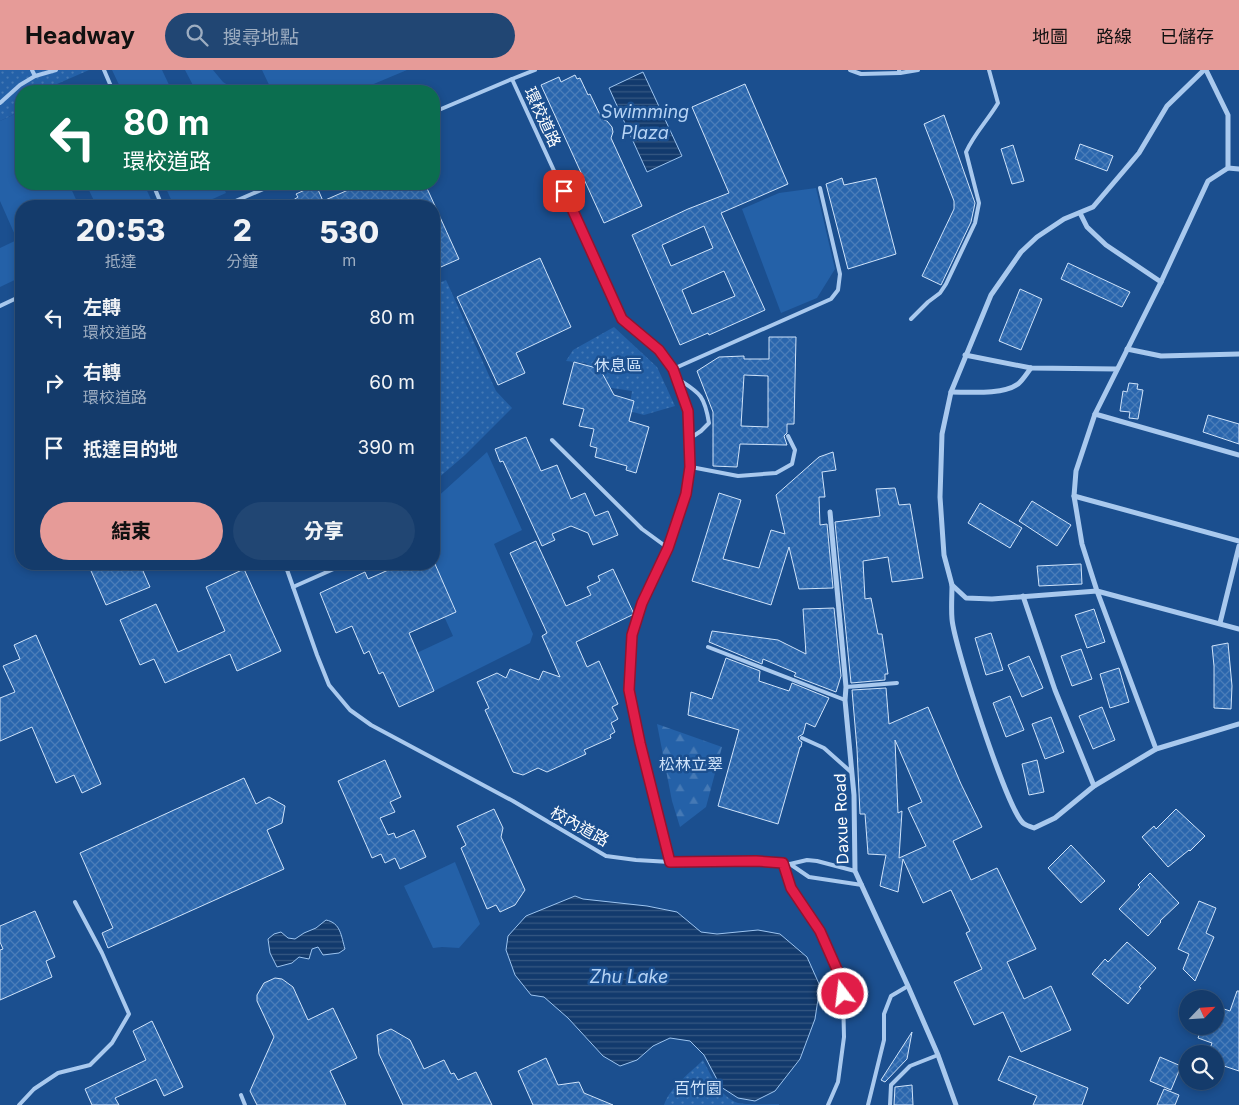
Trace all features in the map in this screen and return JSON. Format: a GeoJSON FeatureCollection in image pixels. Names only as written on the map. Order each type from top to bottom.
{"type":"FeatureCollection","features":[{"type":"Feature","properties":{"kind":"street"},"geometry":{"type":"LineString","coordinates":[[1228,168],[1228,115],[1205,70],[1167,106],[1139,153],[1093,207],[1064,219],[1037,236],[1021,252],[991,295],[951,392],[942,434],[940,497],[944,555],[952,585],[952,620],[960,655],[1001,778],[1023,823],[1034,828],[1055,818],[1094,786],[1156,749],[1239,724]]}},
{"type":"Feature","properties":{"kind":"street"},"geometry":{"type":"LineString","coordinates":[[1156,749],[1097,591],[1082,544],[1074,496],[1076,471],[1095,414],[1161,282],[1208,181],[1228,168],[1239,169]]}},
{"type":"Feature","properties":{"kind":"street"},"geometry":{"type":"LineString","coordinates":[[1080,213],[1087,227],[1106,245],[1161,282]]}},
{"type":"Feature","properties":{"kind":"street"},"geometry":{"type":"LineString","coordinates":[[1127,349],[1161,356],[1239,354]]}},
{"type":"Feature","properties":{"kind":"street"},"geometry":{"type":"LineString","coordinates":[[965,356],[1031,368],[1117,369]]}},
{"type":"Feature","properties":{"kind":"street"},"geometry":{"type":"LineString","coordinates":[[951,392],[1007,389],[1018,384],[1031,368]]}},
{"type":"Feature","properties":{"kind":"street"},"geometry":{"type":"LineString","coordinates":[[1095,414],[1239,455]]}},
{"type":"Feature","properties":{"kind":"street"},"geometry":{"type":"LineString","coordinates":[[1074,496],[1239,541]]}},
{"type":"Feature","properties":{"kind":"street","name":"Daxue Road"},"geometry":{"type":"LineString","coordinates":[[830,512],[854,795],[855,871],[938,1055],[956,1105]]}},
{"type":"Feature","properties":{"kind":"street"},"geometry":{"type":"LineString","coordinates":[[1220,623],[1239,546]]}},
{"type":"Feature","properties":{"kind":"street"},"geometry":{"type":"LineString","coordinates":[[952,585],[966,598],[992,599],[1097,591],[1239,629]]}},
{"type":"Feature","properties":{"kind":"street"},"geometry":{"type":"LineString","coordinates":[[1023,596],[1055,690],[1094,786]]}},
{"type":"Feature","properties":{"kind":"lane"},"geometry":{"type":"LineString","coordinates":[[32,70],[35,76]]}},
{"type":"Feature","properties":{"kind":"lane"},"geometry":{"type":"LineString","coordinates":[[20,85],[35,76],[56,70]]}},
{"type":"Feature","properties":{"kind":"lane"},"geometry":{"type":"LineString","coordinates":[[104,70],[110,85]]}},
{"type":"Feature","properties":{"kind":"lane"},"geometry":{"type":"LineString","coordinates":[[512,79],[535,70]]}},
{"type":"Feature","properties":{"kind":"lane"},"geometry":{"type":"LineString","coordinates":[[850,70],[861,74],[918,70]]}},
{"type":"Feature","properties":{"kind":"lane"},"geometry":{"type":"LineString","coordinates":[[911,319],[940,293],[975,223],[979,203],[966,152],[972,140],[998,103],[989,70]]}},
{"type":"Feature","properties":{"kind":"lane","name":"環校道路"},"geometry":{"type":"LineString","coordinates":[[440,109],[512,79],[622,319],[659,350],[673,369],[688,411],[690,467],[686,494],[668,548],[642,603],[632,635],[629,690],[640,743],[670,862]]}},
{"type":"Feature","properties":{"kind":"lane"},"geometry":{"type":"LineString","coordinates":[[0,103],[15,90]]}},
{"type":"Feature","properties":{"kind":"lane"},"geometry":{"type":"LineString","coordinates":[[673,369],[832,299],[838,290],[840,274],[820,188]]}},
{"type":"Feature","properties":{"kind":"lane"},"geometry":{"type":"LineString","coordinates":[[238,200],[261,190]]}},
{"type":"Feature","properties":{"kind":"lane"},"geometry":{"type":"LineString","coordinates":[[0,306],[15,299]]}},
{"type":"Feature","properties":{"kind":"lane"},"geometry":{"type":"LineString","coordinates":[[676,377],[699,393],[706,406],[709,423],[689,439]]}},
{"type":"Feature","properties":{"kind":"lane"},"geometry":{"type":"LineString","coordinates":[[690,467],[738,476],[776,473],[792,464],[795,450],[788,436]]}},
{"type":"Feature","properties":{"kind":"lane"},"geometry":{"type":"LineString","coordinates":[[552,440],[642,529],[668,548]]}},
{"type":"Feature","properties":{"kind":"lane","name":"校內道路"},"geometry":{"type":"LineString","coordinates":[[286,570],[330,685],[350,710],[371,725],[512,801],[606,856],[670,862]]}},
{"type":"Feature","properties":{"kind":"lane"},"geometry":{"type":"LineString","coordinates":[[292,588],[332,570]]}},
{"type":"Feature","properties":{"kind":"lane"},"geometry":{"type":"LineString","coordinates":[[708,647],[845,700]]}},
{"type":"Feature","properties":{"kind":"lane"},"geometry":{"type":"LineString","coordinates":[[846,687],[897,683]]}},
{"type":"Feature","properties":{"kind":"lane"},"geometry":{"type":"LineString","coordinates":[[802,738],[824,748],[852,772]]}},
{"type":"Feature","properties":{"kind":"lane"},"geometry":{"type":"LineString","coordinates":[[670,862],[756,861],[790,864],[807,860],[855,871]]}},
{"type":"Feature","properties":{"kind":"lane"},"geometry":{"type":"LineString","coordinates":[[783,863],[791,888],[820,931],[839,974],[843,994],[844,1036],[838,1082],[828,1105]]}},
{"type":"Feature","properties":{"kind":"lane"},"geometry":{"type":"LineString","coordinates":[[790,864],[808,877],[862,885]]}},
{"type":"Feature","properties":{"kind":"lane"},"geometry":{"type":"LineString","coordinates":[[19,1105],[34,1089],[58,1073],[90,1065],[112,1042],[129,1014],[102,953],[75,902]]}},
{"type":"Feature","properties":{"kind":"lane"},"geometry":{"type":"LineString","coordinates":[[868,1105],[884,1040],[884,1014],[891,996],[908,986]]}},
{"type":"Feature","properties":{"kind":"lane"},"geometry":{"type":"LineString","coordinates":[[890,1105],[891,1085],[910,1066],[938,1055]]}},
{"type":"Feature","properties":{"kind":"lane"},"geometry":{"type":"LineString","coordinates":[[241,1095],[245,1105]]}},
{"type":"Feature","properties":{"kind":"green space"},"geometry":{"type":"Polygon","coordinates":[[[0,70],[89,70],[55,85],[15,85],[15,114],[0,121],[0,70]]]}},
{"type":"Feature","properties":{"kind":"green space"},"geometry":{"type":"Polygon","coordinates":[[[112,70],[162,70],[169,85],[119,85],[112,70]]]}},
{"type":"Feature","properties":{"kind":"green space"},"geometry":{"type":"Polygon","coordinates":[[[185,70],[213,70],[228,85],[193,85],[185,70]]]}},
{"type":"Feature","properties":{"kind":"green space"},"geometry":{"type":"Polygon","coordinates":[[[262,70],[407,70],[371,85],[269,85],[262,70]]]}},
{"type":"Feature","properties":{"kind":"green space"},"geometry":{"type":"Polygon","coordinates":[[[15,114],[15,190],[72,190],[76,200],[15,200],[15,235],[0,201],[0,121],[15,114]]]}},
{"type":"Feature","properties":{"kind":"green space"},"geometry":{"type":"Polygon","coordinates":[[[816,188],[835,269],[817,298],[781,313],[742,209],[779,193],[816,188]]]}},
{"type":"Feature","properties":{"kind":"green space"},"geometry":{"type":"Polygon","coordinates":[[[89,190],[147,190],[151,200],[94,200],[89,190]]]}},
{"type":"Feature","properties":{"kind":"green space"},"geometry":{"type":"Polygon","coordinates":[[[167,190],[225,190],[226,193],[210,200],[171,200],[167,190]]]}},
{"type":"Feature","properties":{"kind":"green space"},"geometry":{"type":"Polygon","coordinates":[[[15,241],[15,280],[0,287],[0,248],[15,241]]]}},
{"type":"Feature","properties":{"kind":"green space"},"geometry":{"type":"Polygon","coordinates":[[[446,280],[496,391],[512,408],[465,455],[440,477],[440,282],[446,280]]]}},
{"type":"Feature","properties":{"kind":"green space","name":"休息區"},"geometry":{"type":"Polygon","coordinates":[[[614,327],[657,367],[675,406],[644,415],[629,411],[632,391],[605,387],[586,363],[566,361],[573,350],[614,327]]]}},
{"type":"Feature","properties":{"kind":"green space"},"geometry":{"type":"Polygon","coordinates":[[[487,452],[522,530],[494,544],[533,634],[530,643],[434,691],[422,694],[406,658],[453,636],[423,570],[440,570],[440,495],[487,452]]]}},
{"type":"Feature","properties":{"kind":"green space","name":"松林立翠"},"geometry":{"type":"Polygon","coordinates":[[[657,724],[722,747],[706,807],[680,827],[672,801],[657,724]]]}},
{"type":"Feature","properties":{"kind":"green space"},"geometry":{"type":"Polygon","coordinates":[[[455,862],[480,924],[459,948],[433,948],[404,886],[455,862]]]}},
{"type":"Feature","properties":{"kind":"green space","name":"百竹園"},"geometry":{"type":"Polygon","coordinates":[[[703,1060],[721,1091],[732,1100],[742,1104],[779,1105],[664,1105],[676,1086],[703,1060]]]}},
{"type":"Feature","properties":{"kind":"water","name":"Swimming Plaza"},"geometry":{"type":"Polygon","coordinates":[[[643,72],[682,156],[647,172],[609,88],[643,72]]]}},
{"type":"Feature","properties":{"kind":"water","name":"Zhu Lake"},"geometry":{"type":"Polygon","coordinates":[[[575,896],[583,899],[647,906],[677,912],[701,932],[717,934],[758,930],[780,934],[807,957],[820,986],[815,1019],[800,1059],[775,1091],[755,1101],[738,1098],[721,1087],[704,1055],[690,1041],[670,1038],[653,1046],[637,1060],[620,1066],[603,1056],[568,1018],[544,997],[531,995],[515,975],[506,950],[508,936],[526,916],[575,896]]]}},
{"type":"Feature","properties":{"kind":"water"},"geometry":{"type":"Polygon","coordinates":[[[326,920],[338,927],[345,949],[339,953],[323,955],[318,947],[312,949],[309,959],[299,957],[292,963],[277,967],[270,953],[268,939],[274,934],[281,932],[288,938],[295,939],[316,928],[326,920]]]}},
{"type":"Feature","properties":{"kind":"building","name":"Swimming Plaza"},"geometry":{"type":"Polygon","coordinates":[[[575,75],[577,79],[580,78],[588,95],[590,94],[602,119],[607,121],[612,127],[611,138],[642,206],[604,223],[541,85],[559,77],[561,82],[575,75]]]}},
{"type":"Feature","properties":{"kind":"building"},"geometry":{"type":"Polygon","coordinates":[[[745,84],[788,184],[721,213],[765,310],[709,335],[708,333],[680,345],[632,235],[688,209],[729,193],[692,107],[745,84]],[[704,226],[662,245],[671,266],[713,248],[704,226]],[[724,271],[682,290],[692,314],[735,296],[724,271]]]}},
{"type":"Feature","properties":{"kind":"building"},"geometry":{"type":"Polygon","coordinates":[[[944,115],[975,203],[971,222],[941,285],[922,276],[954,209],[954,201],[924,124],[944,115]]]}},
{"type":"Feature","properties":{"kind":"building"},"geometry":{"type":"Polygon","coordinates":[[[1080,144],[1113,156],[1107,171],[1075,159],[1080,144]]]}},
{"type":"Feature","properties":{"kind":"building"},"geometry":{"type":"Polygon","coordinates":[[[1013,145],[1024,181],[1012,184],[1001,149],[1013,145]]]}},
{"type":"Feature","properties":{"kind":"building"},"geometry":{"type":"Polygon","coordinates":[[[842,178],[844,185],[876,178],[896,254],[848,269],[826,184],[842,178]]]}},
{"type":"Feature","properties":{"kind":"building"},"geometry":{"type":"Polygon","coordinates":[[[305,190],[318,190],[323,200],[293,200],[298,197],[296,194],[305,190]]]}},
{"type":"Feature","properties":{"kind":"building"},"geometry":{"type":"Polygon","coordinates":[[[348,190],[428,190],[432,200],[325,200],[348,190]]]}},
{"type":"Feature","properties":{"kind":"building"},"geometry":{"type":"Polygon","coordinates":[[[440,217],[459,259],[440,267],[440,217]]]}},
{"type":"Feature","properties":{"kind":"building"},"geometry":{"type":"Polygon","coordinates":[[[540,258],[571,327],[516,353],[525,373],[498,385],[457,297],[540,258]]]}},
{"type":"Feature","properties":{"kind":"building"},"geometry":{"type":"Polygon","coordinates":[[[1068,263],[1130,292],[1122,307],[1061,279],[1068,263]]]}},
{"type":"Feature","properties":{"kind":"building"},"geometry":{"type":"Polygon","coordinates":[[[1020,289],[1042,299],[1021,350],[999,341],[1020,289]]]}},
{"type":"Feature","properties":{"kind":"building"},"geometry":{"type":"Polygon","coordinates":[[[769,337],[796,337],[794,424],[787,424],[787,433],[784,436],[787,445],[740,444],[737,467],[713,466],[713,412],[697,371],[719,357],[744,356],[744,359],[769,359],[769,337]],[[744,375],[741,426],[768,427],[768,376],[744,375]]]}},
{"type":"Feature","properties":{"kind":"building"},"geometry":{"type":"Polygon","coordinates":[[[574,362],[600,369],[614,395],[634,401],[629,421],[649,427],[636,473],[626,470],[627,466],[595,457],[597,448],[590,446],[594,429],[579,426],[584,409],[563,404],[574,362]]]}},
{"type":"Feature","properties":{"kind":"building"},"geometry":{"type":"Polygon","coordinates":[[[1129,383],[1138,384],[1137,389],[1143,390],[1138,419],[1129,418],[1130,412],[1120,411],[1123,391],[1127,392],[1129,383]]]}},
{"type":"Feature","properties":{"kind":"building"},"geometry":{"type":"Polygon","coordinates":[[[1208,415],[1239,424],[1239,444],[1203,432],[1208,415]]]}},
{"type":"Feature","properties":{"kind":"building"},"geometry":{"type":"Polygon","coordinates":[[[526,437],[541,471],[557,465],[571,499],[585,493],[595,516],[608,511],[618,535],[593,545],[588,533],[571,526],[552,534],[555,540],[542,546],[503,461],[500,462],[495,449],[526,437]]]}},
{"type":"Feature","properties":{"kind":"building"},"geometry":{"type":"Polygon","coordinates":[[[833,452],[836,470],[822,472],[825,497],[819,497],[820,525],[827,524],[833,588],[799,589],[789,547],[771,605],[692,581],[719,493],[741,500],[723,559],[759,568],[771,530],[785,534],[776,495],[819,457],[833,452]]]}},
{"type":"Feature","properties":{"kind":"building"},"geometry":{"type":"Polygon","coordinates":[[[895,488],[899,505],[910,504],[923,578],[892,582],[888,557],[863,561],[865,599],[871,598],[878,634],[882,634],[888,674],[885,674],[885,680],[851,683],[835,522],[880,516],[876,489],[895,488]]]}},
{"type":"Feature","properties":{"kind":"building"},"geometry":{"type":"Polygon","coordinates":[[[1032,501],[1071,525],[1057,546],[1019,521],[1032,501]]]}},
{"type":"Feature","properties":{"kind":"building"},"geometry":{"type":"Polygon","coordinates":[[[980,503],[1022,528],[1010,548],[968,523],[980,503]]]}},
{"type":"Feature","properties":{"kind":"building"},"geometry":{"type":"Polygon","coordinates":[[[536,541],[566,606],[591,595],[587,587],[600,581],[598,576],[613,569],[634,614],[576,642],[587,667],[599,661],[618,704],[612,707],[618,719],[611,723],[615,732],[610,735],[611,738],[584,750],[586,754],[547,772],[538,768],[523,775],[513,772],[485,710],[489,708],[477,682],[497,673],[506,678],[510,669],[539,680],[543,671],[560,677],[542,636],[547,633],[510,553],[536,541]]]}},
{"type":"Feature","properties":{"kind":"building"},"geometry":{"type":"Polygon","coordinates":[[[1081,564],[1082,584],[1039,586],[1037,566],[1081,564]]]}},
{"type":"Feature","properties":{"kind":"building"},"geometry":{"type":"Polygon","coordinates":[[[91,570],[143,570],[150,587],[106,605],[91,570]]]}},
{"type":"Feature","properties":{"kind":"building"},"geometry":{"type":"Polygon","coordinates":[[[244,570],[281,651],[237,671],[230,654],[165,683],[154,659],[140,665],[120,620],[156,604],[178,652],[225,631],[206,587],[244,570]]]}},
{"type":"Feature","properties":{"kind":"building"},"geometry":{"type":"Polygon","coordinates":[[[388,570],[438,570],[456,612],[409,633],[434,691],[399,707],[383,672],[379,674],[369,651],[364,654],[352,626],[336,633],[320,593],[365,572],[368,579],[388,570]]]}},
{"type":"Feature","properties":{"kind":"building"},"geometry":{"type":"Polygon","coordinates":[[[834,608],[841,676],[836,692],[794,676],[796,673],[763,659],[762,664],[709,642],[712,631],[778,640],[806,654],[803,609],[834,608]]]}},
{"type":"Feature","properties":{"kind":"building"},"geometry":{"type":"Polygon","coordinates":[[[1094,609],[1105,642],[1087,648],[1075,615],[1094,609]]]}},
{"type":"Feature","properties":{"kind":"building"},"geometry":{"type":"Polygon","coordinates":[[[991,633],[1003,670],[986,675],[975,638],[991,633]]]}},
{"type":"Feature","properties":{"kind":"building"},"geometry":{"type":"Polygon","coordinates":[[[36,635],[101,784],[82,793],[74,775],[56,783],[32,727],[0,741],[0,698],[15,692],[3,666],[20,659],[14,645],[36,635]]]}},
{"type":"Feature","properties":{"kind":"building"},"geometry":{"type":"Polygon","coordinates":[[[1228,643],[1232,686],[1231,709],[1214,708],[1212,646],[1228,643]]]}},
{"type":"Feature","properties":{"kind":"building"},"geometry":{"type":"Polygon","coordinates":[[[1081,649],[1092,679],[1072,686],[1061,656],[1081,649]]]}},
{"type":"Feature","properties":{"kind":"building"},"geometry":{"type":"Polygon","coordinates":[[[1029,656],[1043,688],[1022,697],[1008,665],[1029,656]]]}},
{"type":"Feature","properties":{"kind":"building"},"geometry":{"type":"Polygon","coordinates":[[[726,658],[760,671],[759,681],[789,691],[792,683],[829,698],[815,727],[806,723],[803,734],[798,737],[802,742],[801,747],[778,824],[718,806],[739,730],[688,715],[691,692],[712,699],[726,658]]]}},
{"type":"Feature","properties":{"kind":"building"},"geometry":{"type":"Polygon","coordinates":[[[1119,668],[1129,702],[1110,708],[1100,674],[1119,668]]]}},
{"type":"Feature","properties":{"kind":"building"},"geometry":{"type":"Polygon","coordinates":[[[886,688],[889,724],[928,707],[961,784],[982,827],[953,841],[971,880],[997,868],[1036,949],[1007,962],[1024,999],[1051,986],[1071,1030],[1021,1052],[1003,1012],[974,1025],[954,982],[982,969],[966,933],[970,931],[951,890],[923,903],[903,859],[898,892],[880,886],[886,855],[868,854],[865,814],[860,814],[852,690],[886,688]],[[895,740],[898,813],[902,811],[899,858],[926,846],[908,808],[922,802],[895,740]]]}},
{"type":"Feature","properties":{"kind":"building"},"geometry":{"type":"Polygon","coordinates":[[[1010,696],[1024,730],[1006,737],[993,703],[1010,696]]]}},
{"type":"Feature","properties":{"kind":"building"},"geometry":{"type":"Polygon","coordinates":[[[1102,707],[1115,740],[1093,749],[1079,716],[1102,707]]]}},
{"type":"Feature","properties":{"kind":"building"},"geometry":{"type":"Polygon","coordinates":[[[1051,717],[1064,752],[1045,759],[1032,724],[1051,717]]]}},
{"type":"Feature","properties":{"kind":"building"},"geometry":{"type":"Polygon","coordinates":[[[385,760],[401,797],[390,802],[395,812],[380,818],[388,835],[394,833],[396,838],[414,830],[426,857],[400,869],[395,858],[385,863],[381,854],[372,858],[338,781],[385,760]]]}},
{"type":"Feature","properties":{"kind":"building"},"geometry":{"type":"Polygon","coordinates":[[[1037,760],[1044,792],[1029,795],[1022,764],[1037,760]]]}},
{"type":"Feature","properties":{"kind":"building"},"geometry":{"type":"Polygon","coordinates":[[[244,778],[256,804],[269,797],[285,806],[282,823],[267,830],[284,869],[108,948],[102,933],[113,928],[80,853],[244,778]]]}},
{"type":"Feature","properties":{"kind":"building"},"geometry":{"type":"Polygon","coordinates":[[[494,809],[503,828],[501,837],[525,890],[515,905],[500,912],[496,905],[487,909],[461,848],[466,845],[457,826],[494,809]]]}},
{"type":"Feature","properties":{"kind":"building"},"geometry":{"type":"Polygon","coordinates":[[[1176,809],[1205,836],[1190,851],[1168,867],[1142,837],[1154,826],[1156,829],[1176,809]]]}},
{"type":"Feature","properties":{"kind":"building"},"geometry":{"type":"Polygon","coordinates":[[[1071,845],[1105,881],[1081,903],[1048,868],[1071,845]]]}},
{"type":"Feature","properties":{"kind":"building"},"geometry":{"type":"Polygon","coordinates":[[[1150,873],[1179,903],[1160,921],[1148,936],[1119,909],[1140,887],[1138,885],[1150,873]]]}},
{"type":"Feature","properties":{"kind":"building"},"geometry":{"type":"Polygon","coordinates":[[[1199,901],[1216,908],[1206,933],[1214,937],[1195,981],[1183,969],[1189,954],[1178,949],[1199,901]]]}},
{"type":"Feature","properties":{"kind":"building"},"geometry":{"type":"Polygon","coordinates":[[[35,911],[55,957],[46,961],[52,977],[0,1000],[0,950],[3,949],[0,942],[0,926],[35,911]]]}},
{"type":"Feature","properties":{"kind":"building"},"geometry":{"type":"Polygon","coordinates":[[[1127,942],[1156,968],[1139,987],[1141,988],[1128,1004],[1092,974],[1105,959],[1108,962],[1127,942]]]}},
{"type":"Feature","properties":{"kind":"building"},"geometry":{"type":"Polygon","coordinates":[[[275,978],[282,979],[293,987],[308,1020],[333,1008],[357,1058],[330,1071],[346,1105],[257,1105],[250,1091],[274,1037],[257,1001],[257,995],[264,983],[275,978]]]}},
{"type":"Feature","properties":{"kind":"building"},"geometry":{"type":"Polygon","coordinates":[[[1237,991],[1239,991],[1239,1071],[1224,1066],[1224,1045],[1211,1045],[1212,1043],[1198,1038],[1199,1035],[1224,1035],[1224,1009],[1230,1011],[1237,991]]]}},
{"type":"Feature","properties":{"kind":"building"},"geometry":{"type":"Polygon","coordinates":[[[152,1021],[183,1087],[164,1096],[156,1079],[115,1098],[119,1105],[92,1105],[85,1089],[146,1060],[133,1031],[152,1021]]]}},
{"type":"Feature","properties":{"kind":"building"},"geometry":{"type":"Polygon","coordinates":[[[391,1029],[410,1040],[424,1069],[444,1060],[451,1074],[454,1073],[458,1080],[476,1072],[492,1105],[403,1105],[379,1054],[377,1035],[391,1029]]]}},
{"type":"Feature","properties":{"kind":"building"},"geometry":{"type":"Polygon","coordinates":[[[912,1032],[907,1059],[885,1082],[881,1080],[912,1032]]]}},
{"type":"Feature","properties":{"kind":"building"},"geometry":{"type":"Polygon","coordinates":[[[1009,1056],[1088,1088],[1082,1105],[1033,1105],[1037,1096],[998,1080],[1009,1056]]]}},
{"type":"Feature","properties":{"kind":"building"},"geometry":{"type":"Polygon","coordinates":[[[1160,1057],[1179,1065],[1179,1071],[1171,1090],[1150,1081],[1160,1057]]]}},
{"type":"Feature","properties":{"kind":"building"},"geometry":{"type":"Polygon","coordinates":[[[546,1058],[558,1085],[579,1082],[584,1093],[613,1105],[533,1105],[518,1071],[546,1058]]]}},
{"type":"Feature","properties":{"kind":"building"},"geometry":{"type":"Polygon","coordinates":[[[912,1085],[913,1105],[894,1105],[895,1087],[912,1085]]]}},
{"type":"Feature","properties":{"kind":"building"},"geometry":{"type":"Polygon","coordinates":[[[1164,1089],[1179,1095],[1175,1105],[1157,1105],[1164,1089]]]}},
{"type":"Feature","properties":{"kind":"route"},"geometry":{"type":"LineString","coordinates":[[564,191],[622,319],[659,350],[673,369],[688,411],[690,467],[686,494],[668,548],[642,603],[632,635],[629,690],[640,743],[670,862],[756,861],[783,863],[791,888],[820,931],[839,974],[843,994]]}}]}
